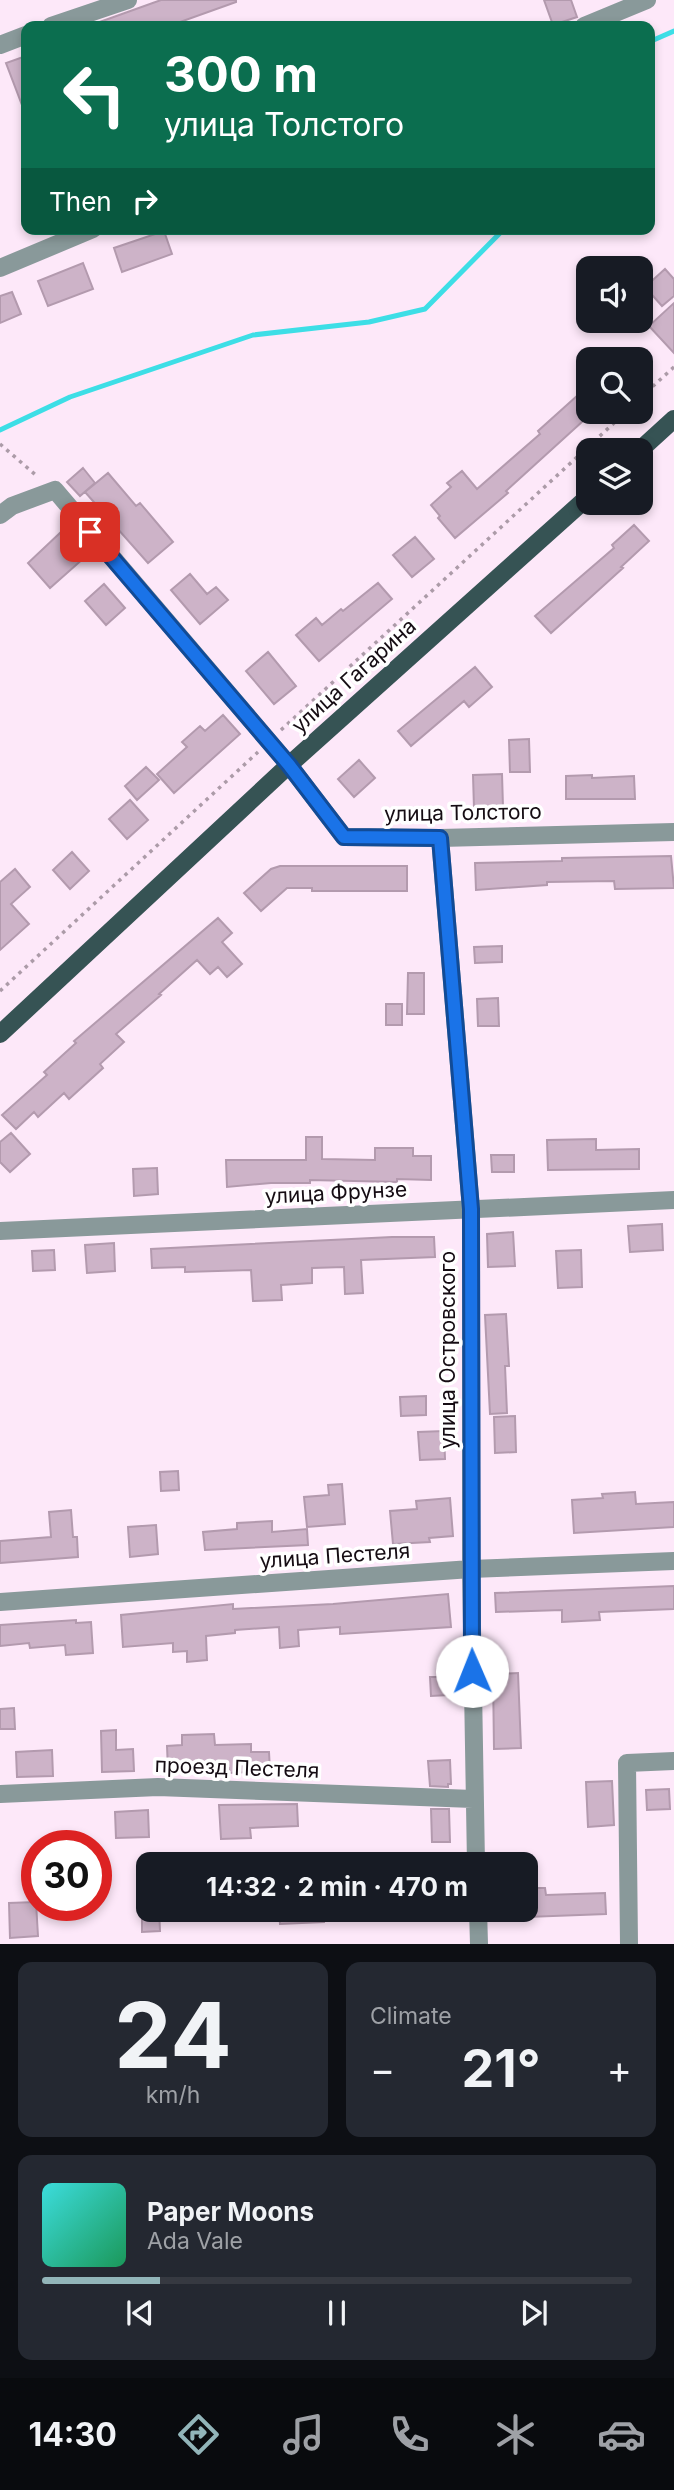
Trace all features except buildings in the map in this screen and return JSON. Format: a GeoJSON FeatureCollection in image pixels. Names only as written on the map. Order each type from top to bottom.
{"type":"FeatureCollection","features":[{"type":"Feature","properties":{"kind":"main road"},"geometry":{"type":"LineString","coordinates":[[653,438],[674,419]]}},
{"type":"Feature","properties":{"kind":"main road","name":"улица Гагарина"},"geometry":{"type":"LineString","coordinates":[[0,1034],[289,765],[576,508]]}},
{"type":"Feature","properties":{"kind":"street"},"geometry":{"type":"LineString","coordinates":[[66,21],[128,0]]}},
{"type":"Feature","properties":{"kind":"street"},"geometry":{"type":"LineString","coordinates":[[596,21],[648,0]]}},
{"type":"Feature","properties":{"kind":"street"},"geometry":{"type":"LineString","coordinates":[[0,45],[21,37]]}},
{"type":"Feature","properties":{"kind":"street"},"geometry":{"type":"LineString","coordinates":[[0,268],[79,235]]}},
{"type":"Feature","properties":{"kind":"street"},"geometry":{"type":"LineString","coordinates":[[0,515],[12,506],[55,490],[289,765]]}},
{"type":"Feature","properties":{"kind":"street","name":"улица Толстого"},"geometry":{"type":"LineString","coordinates":[[289,765],[344,837],[440,838],[674,832]]}},
{"type":"Feature","properties":{"kind":"street","name":"улица Островского"},"geometry":{"type":"LineString","coordinates":[[440,838],[471,1209],[471,1569],[475,1852]]}},
{"type":"Feature","properties":{"kind":"street","name":"улица Фрунзе"},"geometry":{"type":"LineString","coordinates":[[0,1231],[674,1200]]}},
{"type":"Feature","properties":{"kind":"street","name":"улица Пестеля"},"geometry":{"type":"LineString","coordinates":[[0,1602],[471,1569],[674,1561]]}},
{"type":"Feature","properties":{"kind":"street"},"geometry":{"type":"LineString","coordinates":[[629,1944],[627,1763],[674,1761]]}},
{"type":"Feature","properties":{"kind":"street","name":"проезд Пестеля"},"geometry":{"type":"LineString","coordinates":[[0,1794],[158,1787],[473,1799]]}},
{"type":"Feature","properties":{"kind":"street"},"geometry":{"type":"LineString","coordinates":[[479,1922],[480,1944]]}},
{"type":"Feature","properties":{"kind":"path"},"geometry":{"type":"LineString","coordinates":[[653,387],[674,368]]}},
{"type":"Feature","properties":{"kind":"path"},"geometry":{"type":"LineString","coordinates":[[0,991],[612,424]]}},
{"type":"Feature","properties":{"kind":"path"},"geometry":{"type":"LineString","coordinates":[[0,444],[55,490]]}},
{"type":"Feature","properties":{"kind":"waterway"},"geometry":{"type":"LineString","coordinates":[[655,39],[674,31]]}},
{"type":"Feature","properties":{"kind":"waterway"},"geometry":{"type":"LineString","coordinates":[[0,430],[70,397],[253,335],[369,322],[425,309],[498,235]]}},
{"type":"Feature","properties":{"kind":"route"},"geometry":{"type":"LineString","coordinates":[[90,532],[289,765],[344,837],[440,838],[471,1209],[472,1671]]}}]}
